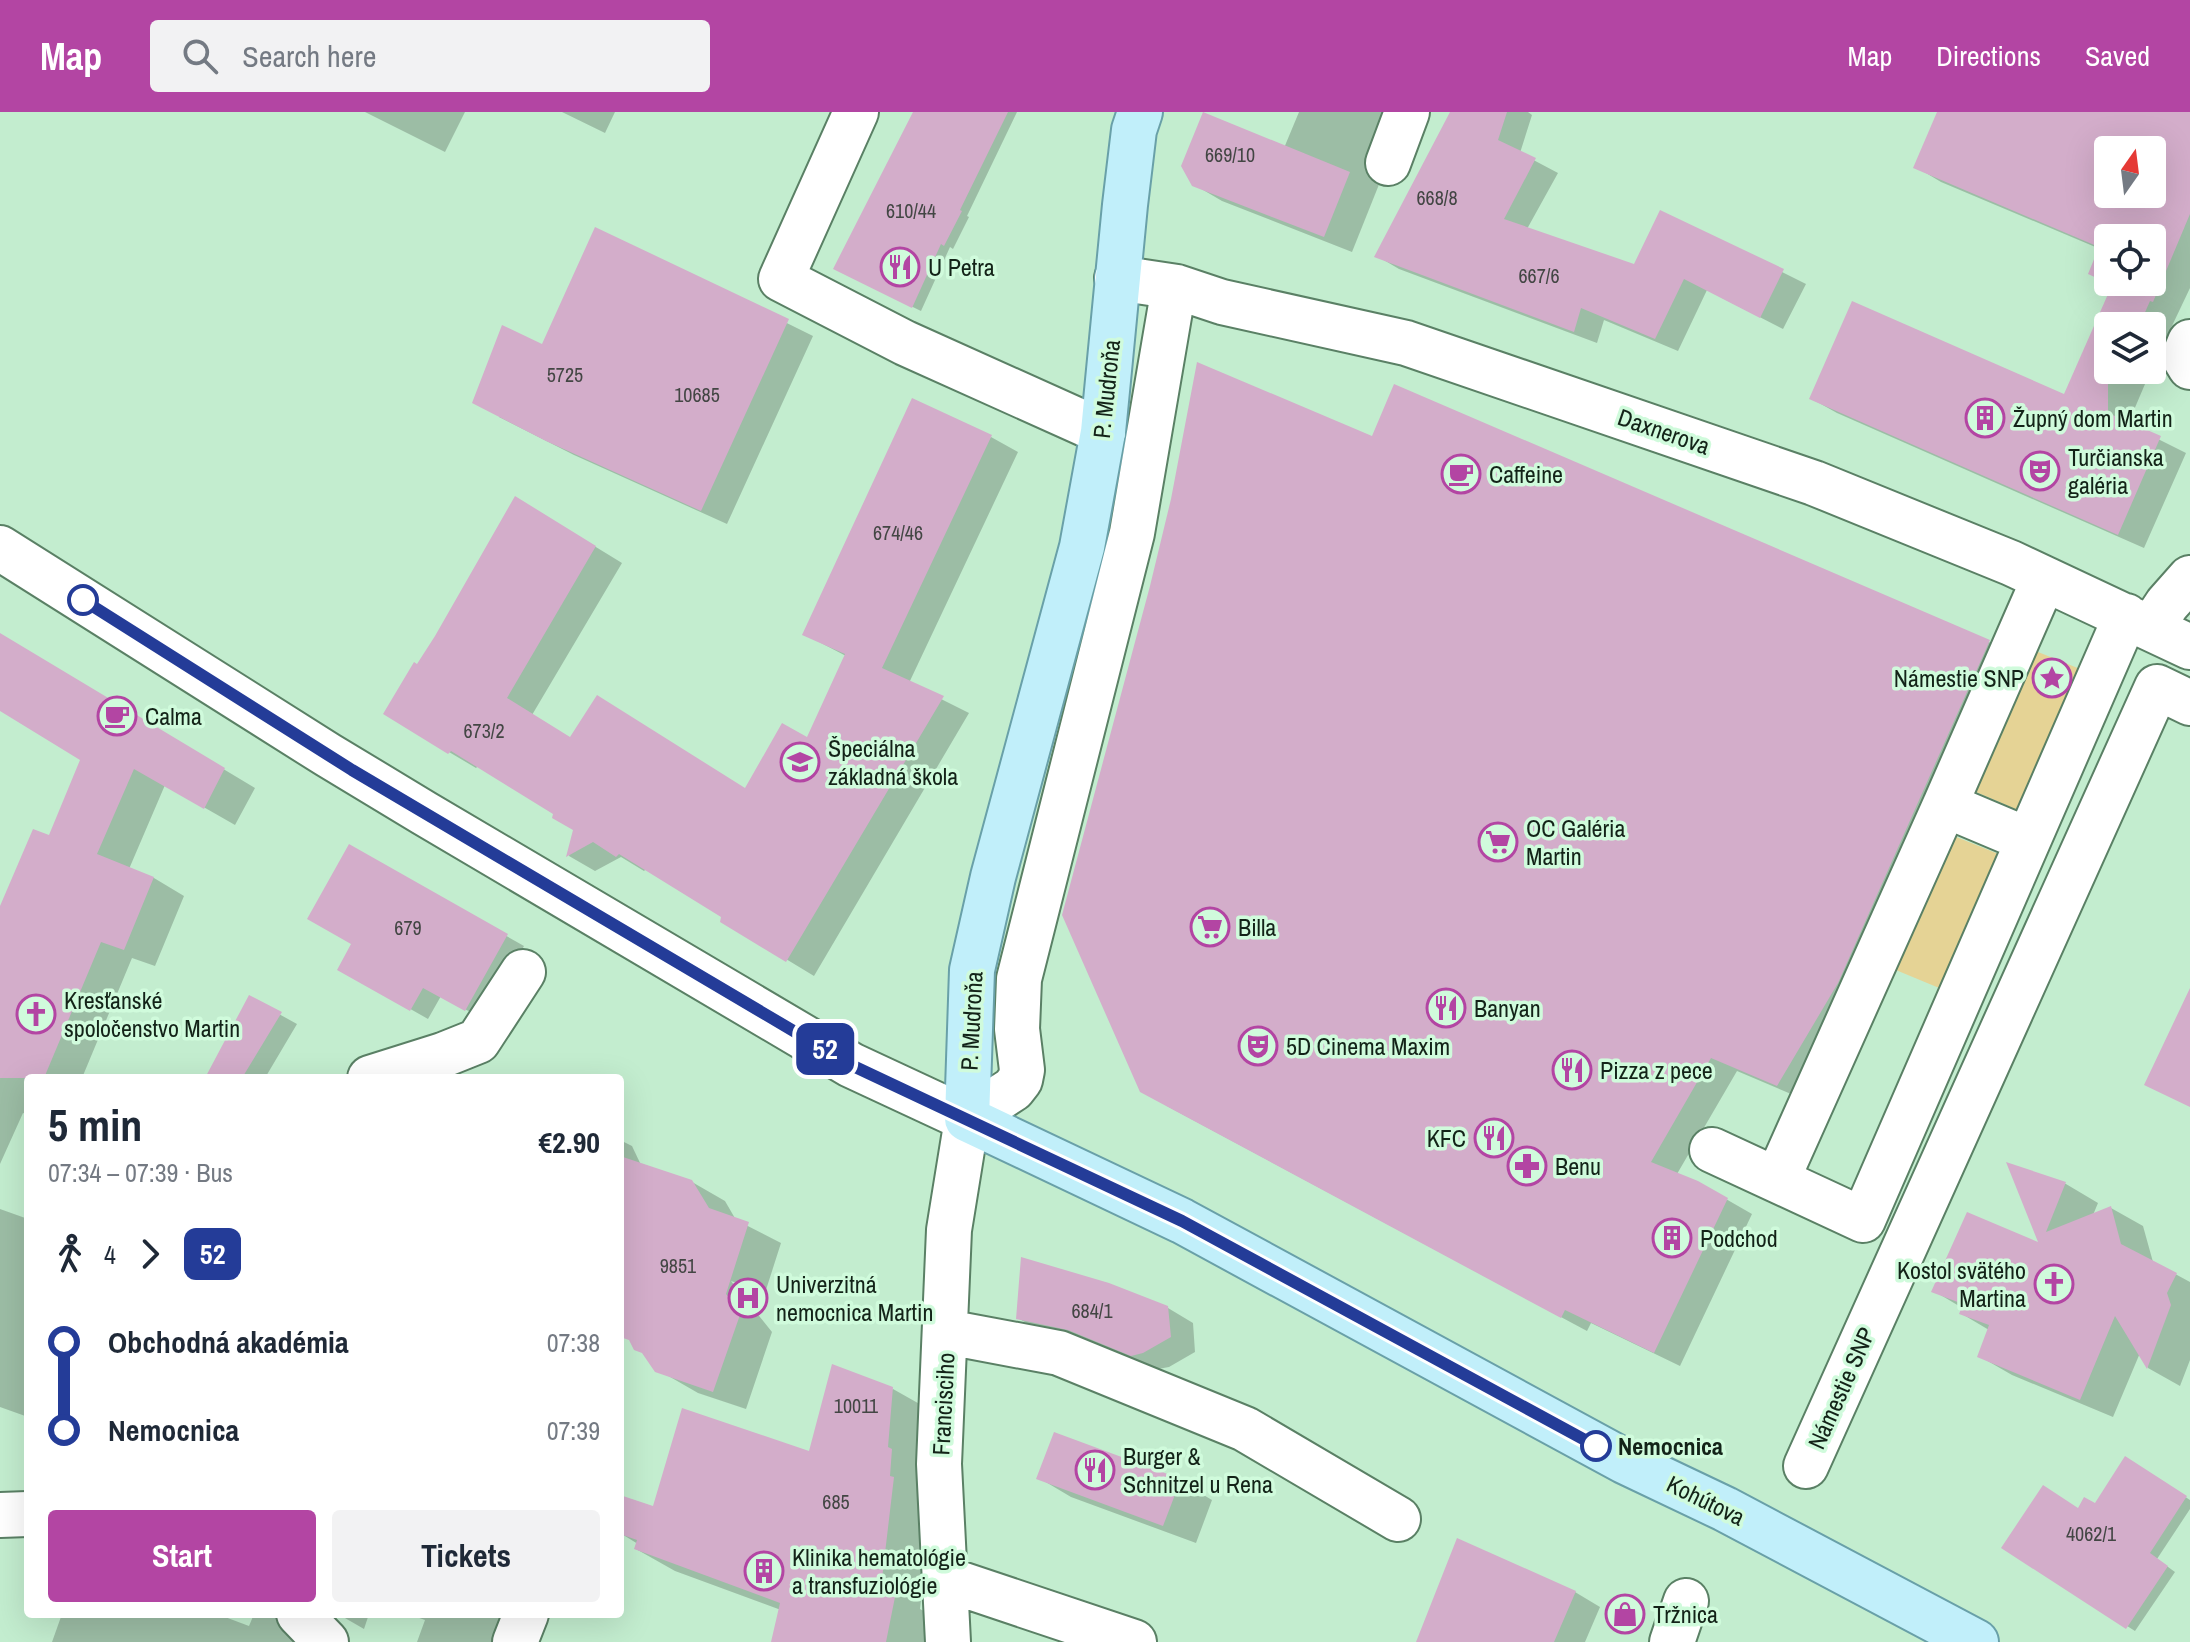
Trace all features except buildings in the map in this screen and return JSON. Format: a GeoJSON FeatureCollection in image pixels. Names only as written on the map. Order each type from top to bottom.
{"type":"FeatureCollection","features":[{"type":"Feature","properties":{"kind":"main road","name":"P. Mudroňa"},"geometry":{"type":"LineString","coordinates":[[967,1119],[972,970],[993,877],[1082,547],[1103,432],[1134,130],[1140,112]]}},
{"type":"Feature","properties":{"kind":"main road","name":"Kohútova"},"geometry":{"type":"LineString","coordinates":[[967,1119],[1182,1221],[1624,1461],[1725,1509],[1976,1642]]}},
{"type":"Feature","properties":{"kind":"street"},"geometry":{"type":"LineString","coordinates":[[856,112],[781,279],[905,343],[1103,432]]}},
{"type":"Feature","properties":{"kind":"street"},"geometry":{"type":"LineString","coordinates":[[1388,163],[1407,112]]}},
{"type":"Feature","properties":{"kind":"street","name":"Daxnerova"},"geometry":{"type":"LineString","coordinates":[[1117,278],[1174,287],[1222,302],[1406,343],[1814,483],[1935,531],[2190,647]]}},
{"type":"Feature","properties":{"kind":"street","name":"P. Mudroňa"},"geometry":{"type":"LineString","coordinates":[[967,1119],[1013,1089],[1020,1080],[1022,1070],[1017,1029],[1019,979],[1132,533],[1174,287]]}},
{"type":"Feature","properties":{"kind":"street"},"geometry":{"type":"LineString","coordinates":[[2190,342],[2184,357],[2190,367]]}},
{"type":"Feature","properties":{"kind":"street"},"geometry":{"type":"LineString","coordinates":[[0,548],[465,838],[851,1065],[967,1119]]}},
{"type":"Feature","properties":{"kind":"street"},"geometry":{"type":"LineString","coordinates":[[1712,1150],[1863,1220],[2028,840],[2139,622],[2167,604],[2190,578]]}},
{"type":"Feature","properties":{"kind":"street"},"geometry":{"type":"LineString","coordinates":[[1777,1180],[2044,579]]}},
{"type":"Feature","properties":{"kind":"street","name":"Námestie SNP"},"geometry":{"type":"LineString","coordinates":[[1806,1466],[2174,695]]}},
{"type":"Feature","properties":{"kind":"street"},"geometry":{"type":"LineString","coordinates":[[1945,805],[2028,840]]}},
{"type":"Feature","properties":{"kind":"street"},"geometry":{"type":"LineString","coordinates":[[383,1074],[478,1041],[523,972]]}},
{"type":"Feature","properties":{"kind":"street","name":"Francisciho"},"geometry":{"type":"LineString","coordinates":[[948,1642],[939,1464],[949,1230],[967,1119]]}},
{"type":"Feature","properties":{"kind":"street"},"geometry":{"type":"LineString","coordinates":[[947,1332],[1059,1353],[1245,1429],[1398,1519]]}},
{"type":"Feature","properties":{"kind":"street"},"geometry":{"type":"LineString","coordinates":[[0,1515],[24,1514]]}},
{"type":"Feature","properties":{"kind":"street"},"geometry":{"type":"LineString","coordinates":[[946,1579],[1134,1642]]}},
{"type":"Feature","properties":{"kind":"street"},"geometry":{"type":"LineString","coordinates":[[1672,1642],[1686,1601]]}},
{"type":"Feature","properties":{"kind":"street"},"geometry":{"type":"LineString","coordinates":[[303,1618],[326,1642]]}},
{"type":"Feature","properties":{"kind":"street"},"geometry":{"type":"LineString","coordinates":[[515,1642],[524,1618]]}},
{"type":"Feature","properties":{"kind":"shaded area"},"geometry":{"type":"Polygon","coordinates":[[[2028,648],[2080,669],[2020,811],[1969,789],[2028,648]]]}},
{"type":"Feature","properties":{"kind":"shaded area"},"geometry":{"type":"Polygon","coordinates":[[[1949,834],[2001,855],[1944,990],[1891,968],[1949,834]]]}},
{"type":"Feature","properties":{"kind":"bus line","name":"52"},"geometry":{"type":"LineString","coordinates":[[83,600],[352,770],[851,1065],[1182,1221],[1596,1446]]}},
{"type":"Feature","properties":{"kind":"place","name":"U Petra"},"geometry":{"type":"Point","coordinates":[900,267]}},
{"type":"Feature","properties":{"kind":"place","name":"Župný dom Martin"},"geometry":{"type":"Point","coordinates":[1985,418]}},
{"type":"Feature","properties":{"kind":"place","name":"Turčianska galéria"},"geometry":{"type":"Point","coordinates":[2040,471]}},
{"type":"Feature","properties":{"kind":"place","name":"Caffeine"},"geometry":{"type":"Point","coordinates":[1461,474]}},
{"type":"Feature","properties":{"kind":"place","name":"Námestie SNP"},"geometry":{"type":"Point","coordinates":[2052,678]}},
{"type":"Feature","properties":{"kind":"place","name":"Calma"},"geometry":{"type":"Point","coordinates":[117,716]}},
{"type":"Feature","properties":{"kind":"place","name":"Špeciálna základná škola"},"geometry":{"type":"Point","coordinates":[800,762]}},
{"type":"Feature","properties":{"kind":"place","name":"OC Galéria Martin"},"geometry":{"type":"Point","coordinates":[1498,842]}},
{"type":"Feature","properties":{"kind":"place","name":"Billa"},"geometry":{"type":"Point","coordinates":[1210,927]}},
{"type":"Feature","properties":{"kind":"place","name":"Banyan"},"geometry":{"type":"Point","coordinates":[1446,1008]}},
{"type":"Feature","properties":{"kind":"place","name":"Kresťanské spoločenstvo Martin"},"geometry":{"type":"Point","coordinates":[36,1014]}},
{"type":"Feature","properties":{"kind":"place","name":"5D Cinema Maxim"},"geometry":{"type":"Point","coordinates":[1258,1046]}},
{"type":"Feature","properties":{"kind":"place","name":"Pizza z pece"},"geometry":{"type":"Point","coordinates":[1572,1070]}},
{"type":"Feature","properties":{"kind":"place","name":"KFC"},"geometry":{"type":"Point","coordinates":[1494,1138]}},
{"type":"Feature","properties":{"kind":"place","name":"Benu"},"geometry":{"type":"Point","coordinates":[1527,1166]}},
{"type":"Feature","properties":{"kind":"place","name":"Podchod"},"geometry":{"type":"Point","coordinates":[1672,1238]}},
{"type":"Feature","properties":{"kind":"place","name":"Kostol svätého Martina"},"geometry":{"type":"Point","coordinates":[2054,1284]}},
{"type":"Feature","properties":{"kind":"place","name":"Univerzitná nemocnica Martin"},"geometry":{"type":"Point","coordinates":[748,1298]}},
{"type":"Feature","properties":{"kind":"place","name":"Nemocnica"},"geometry":{"type":"Point","coordinates":[1596,1446]}},
{"type":"Feature","properties":{"kind":"place","name":"Burger & Schnitzel u Rena"},"geometry":{"type":"Point","coordinates":[1095,1470]}},
{"type":"Feature","properties":{"kind":"place","name":"Klinika hematológie a transfuziológie"},"geometry":{"type":"Point","coordinates":[764,1571]}},
{"type":"Feature","properties":{"kind":"place","name":"Tržnica"},"geometry":{"type":"Point","coordinates":[1625,1614]}}]}
